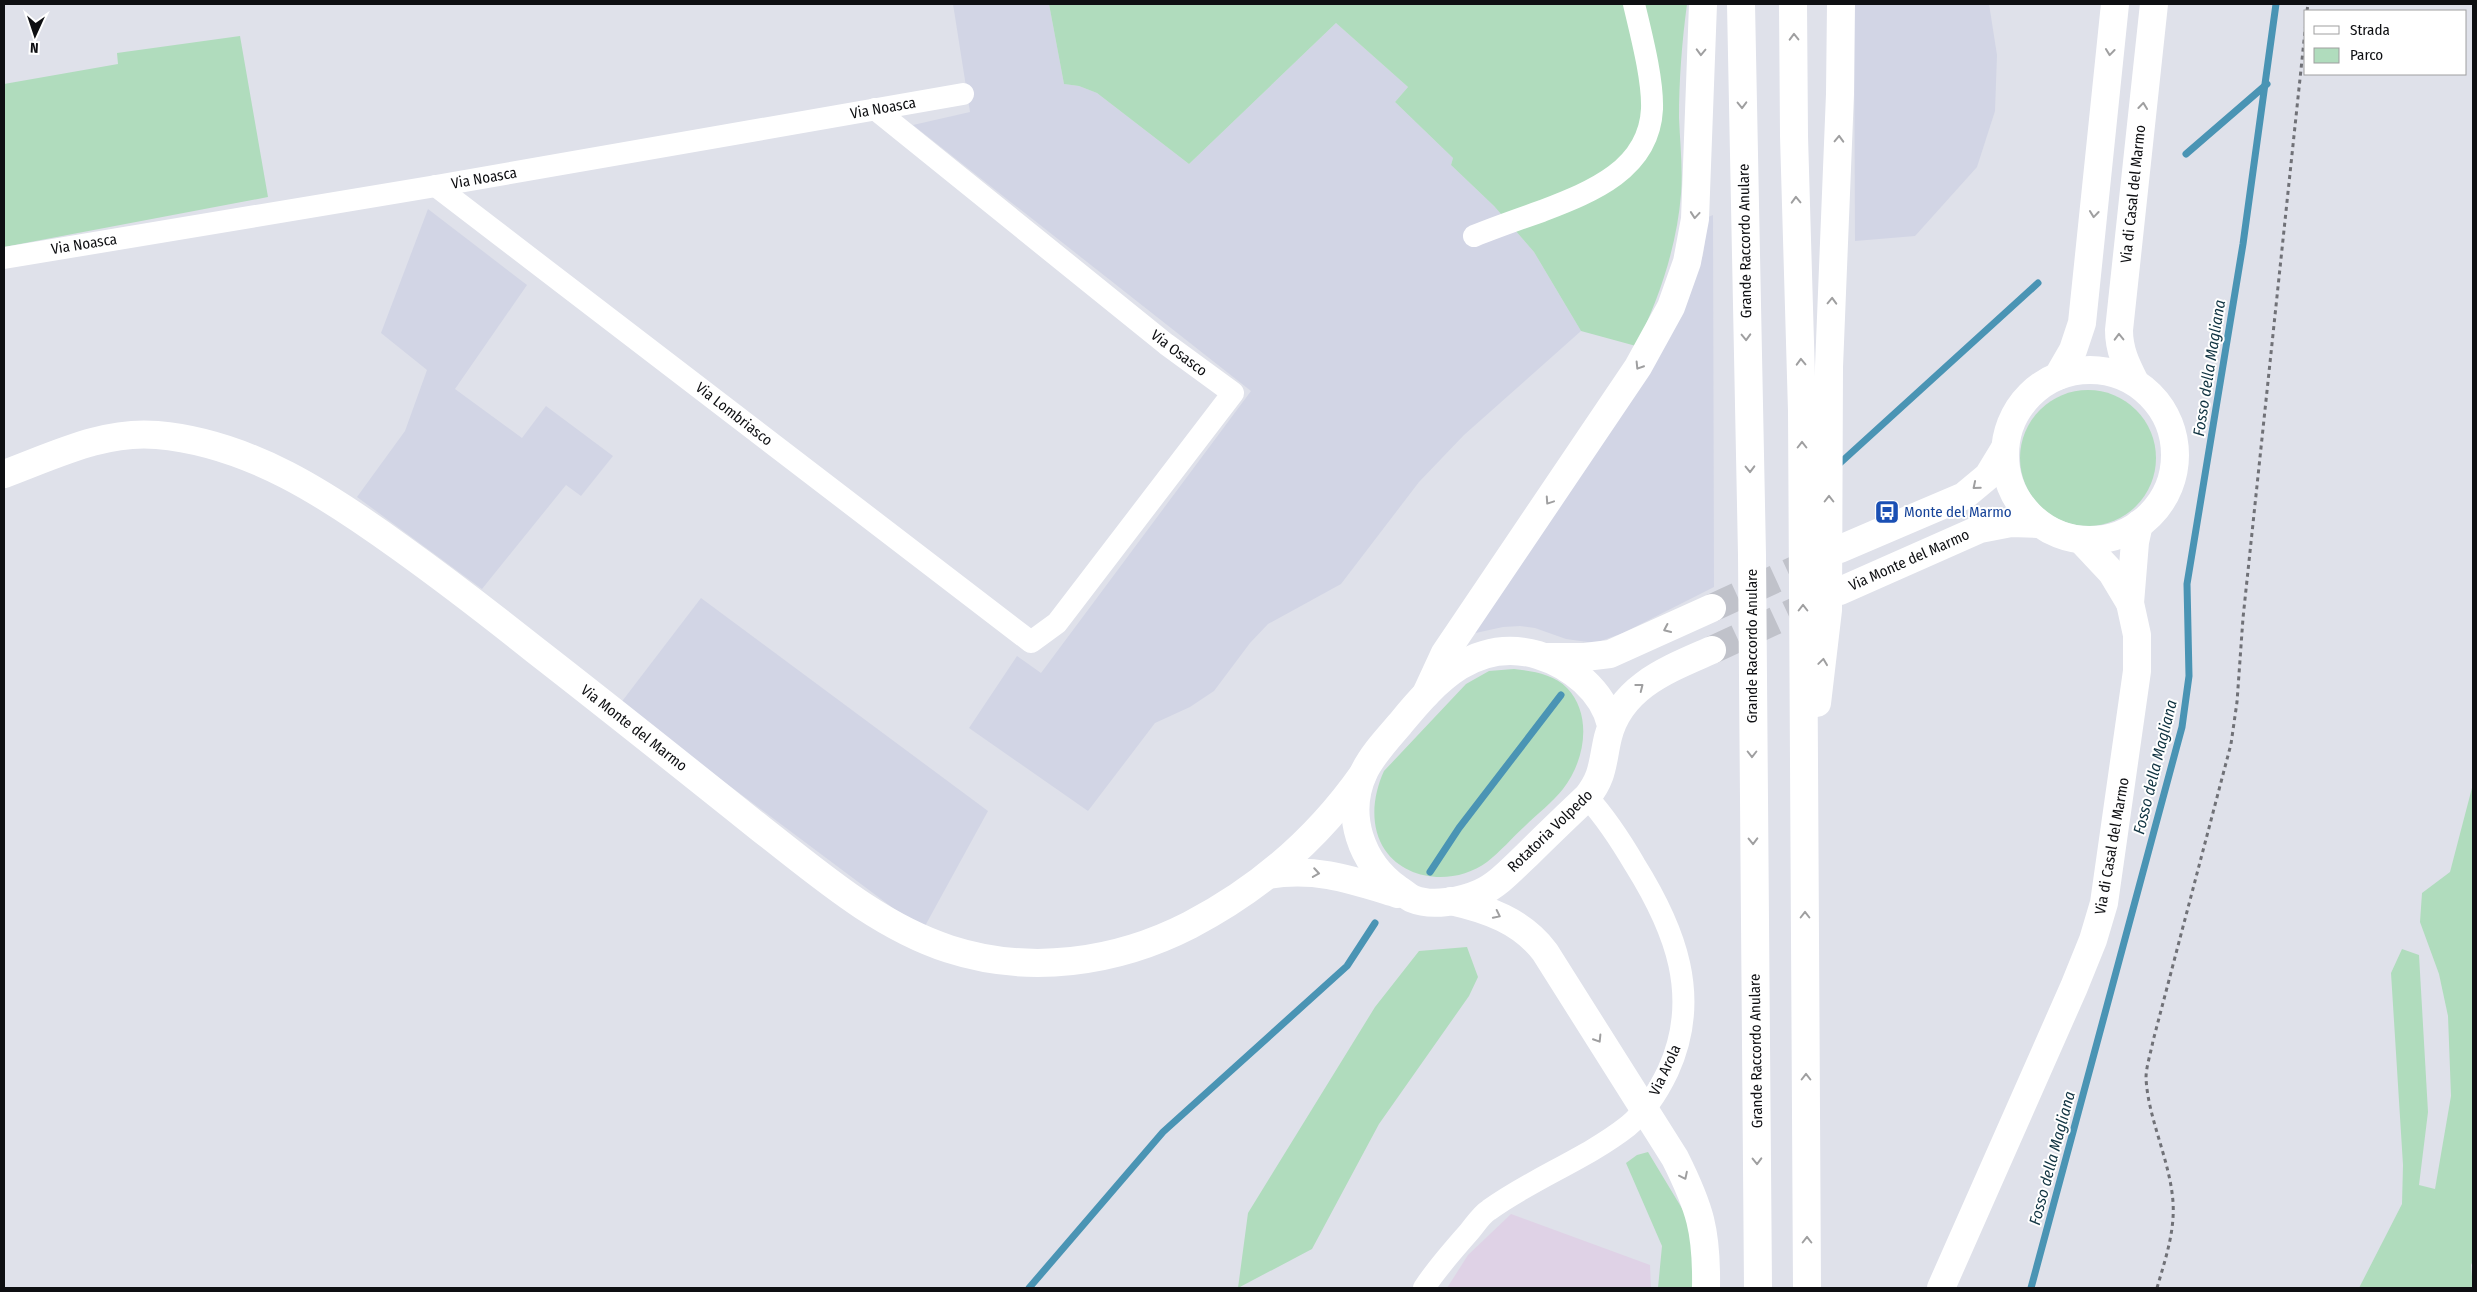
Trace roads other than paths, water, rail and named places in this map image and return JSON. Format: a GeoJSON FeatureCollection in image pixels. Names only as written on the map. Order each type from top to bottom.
{"type":"FeatureCollection","features":[{"type":"Feature","properties":{"kind":"main road"},"geometry":{"type":"LineString","coordinates":[[1426,694],[1445,653],[1638,367],[1671,307],[1687,262],[1694,226],[1703,4]]}},
{"type":"Feature","properties":{"kind":"main road","name":"Grande Raccordo Anulare"},"geometry":{"type":"LineString","coordinates":[[1741,4],[1749,420],[1758,1288]]}},
{"type":"Feature","properties":{"kind":"main road"},"geometry":{"type":"LineString","coordinates":[[1793,4],[1794,136],[1802,411],[1807,1288]]}},
{"type":"Feature","properties":{"kind":"main road"},"geometry":{"type":"LineString","coordinates":[[1804,796],[1825,646],[1828,610],[1830,367],[1840,94],[1841,4]]}},
{"type":"Feature","properties":{"kind":"main road"},"geometry":{"type":"LineString","coordinates":[[2058,376],[2073,350],[2082,323],[2115,4]]}},
{"type":"Feature","properties":{"kind":"main road","name":"Via di Casal del Marmo"},"geometry":{"type":"LineString","coordinates":[[2135,382],[2123,358],[2119,345],[2119,330],[2154,4]]}},
{"type":"Feature","properties":{"kind":"main road"},"geometry":{"type":"LineString","coordinates":[[2098,371],[2125,377],[2135,382],[2150,392],[2160,404],[2170,424],[2176,446],[2173,476],[2168,490],[2160,503],[2139,524],[2122,534],[2104,539],[2082,541],[2060,536],[2038,524],[2027,514],[2012,490],[2005,462],[2005,448],[2013,417],[2021,404],[2031,392],[2058,376],[2071,372],[2098,371]]}},
{"type":"Feature","properties":{"kind":"main road","name":"Via Monte del Marmo"},"geometry":{"type":"LineString","coordinates":[[4,474],[85,444],[123,436],[152,434],[212,445],[290,476],[348,510],[458,589],[833,884],[894,925],[951,950],[1032,963],[1071,961],[1115,954],[1157,940],[1226,905],[1268,875],[1320,829],[1363,774]]}},
{"type":"Feature","properties":{"kind":"main road"},"geometry":{"type":"LineString","coordinates":[[1840,549],[1964,496],[1988,476],[2005,448]]}},
{"type":"Feature","properties":{"kind":"main road","name":"Via Monte del Marmo"},"geometry":{"type":"LineString","coordinates":[[1840,591],[1980,529],[2011,523],[2038,524]]}},
{"type":"Feature","properties":{"kind":"main road","name":"Via di Casal del Marmo"},"geometry":{"type":"LineString","coordinates":[[1942,1288],[2065,1010],[2098,924],[2111,864],[2137,671],[2137,636],[2130,603],[2132,565],[2139,524]]}},
{"type":"Feature","properties":{"kind":"main road"},"geometry":{"type":"LineString","coordinates":[[2082,541],[2112,573],[2130,603]]}},
{"type":"Feature","properties":{"kind":"main road"},"geometry":{"type":"LineString","coordinates":[[1414,899],[1384,878],[1366,857],[1362,847],[1356,815],[1356,803],[1363,774],[1374,755],[1426,694],[1452,670],[1483,654],[1514,650],[1544,657],[1585,658],[1610,654],[1712,608]]}},
{"type":"Feature","properties":{"kind":"main road"},"geometry":{"type":"LineString","coordinates":[[1611,725],[1621,706],[1642,685],[1667,670],[1712,650]]}},
{"type":"Feature","properties":{"kind":"main road"},"geometry":{"type":"LineString","coordinates":[[1544,657],[1588,684],[1604,706],[1611,725]]}},
{"type":"Feature","properties":{"kind":"main road","name":"Rotatoria Volpedo"},"geometry":{"type":"LineString","coordinates":[[1414,899],[1451,901],[1481,892],[1491,886],[1587,797],[1599,780],[1611,725]]}},
{"type":"Feature","properties":{"kind":"main road","name":"Via Monte del Marmo"},"geometry":{"type":"LineString","coordinates":[[1268,875],[1306,871],[1320,873],[1414,899]]}},
{"type":"Feature","properties":{"kind":"main road"},"geometry":{"type":"LineString","coordinates":[[1451,901],[1477,907],[1518,926],[1530,934],[1544,952],[1686,1180],[1703,1226],[1706,1254],[1706,1288]]}},
{"type":"Feature","properties":{"kind":"street"},"geometry":{"type":"LineString","coordinates":[[1474,236],[1593,190],[1621,171],[1638,154],[1644,144],[1649,126],[1652,98],[1634,4]]}},
{"type":"Feature","properties":{"kind":"street","name":"Via Noasca"},"geometry":{"type":"LineString","coordinates":[[4,258],[436,186],[963,94]]}},
{"type":"Feature","properties":{"kind":"street","name":"Via Osasco"},"geometry":{"type":"LineString","coordinates":[[875,109],[1166,344],[1233,393],[1057,624],[1031,642]]}},
{"type":"Feature","properties":{"kind":"street","name":"Via Lombriasco"},"geometry":{"type":"LineString","coordinates":[[436,186],[1031,642]]}},
{"type":"Feature","properties":{"kind":"street","name":"Via Arola"},"geometry":{"type":"LineString","coordinates":[[1424,1288],[1434,1272],[1487,1211],[1618,1133],[1646,1107],[1664,1080],[1677,1049],[1684,1019],[1683,982],[1678,956],[1662,912],[1647,884],[1610,825],[1587,797]]}},
{"type":"Feature","properties":{"kind":"waterway","name":"Fosso della Magliana"},"geometry":{"type":"LineString","coordinates":[[2031,1288],[2182,727],[2189,676],[2187,584],[2243,244],[2276,4]]}},
{"type":"Feature","properties":{"kind":"waterway"},"geometry":{"type":"LineString","coordinates":[[2186,154],[2267,84]]}},
{"type":"Feature","properties":{"kind":"waterway"},"geometry":{"type":"LineString","coordinates":[[1839,464],[2038,283]]}},
{"type":"Feature","properties":{"kind":"waterway"},"geometry":{"type":"LineString","coordinates":[[1430,872],[1459,828],[1561,695]]}},
{"type":"Feature","properties":{"kind":"waterway"},"geometry":{"type":"LineString","coordinates":[[1029,1288],[1163,1132],[1347,966],[1375,923]]}},
{"type":"Feature","properties":{"kind":"tunnel"},"geometry":{"type":"LineString","coordinates":[[1712,608],[1823,557]]}},
{"type":"Feature","properties":{"kind":"tunnel"},"geometry":{"type":"LineString","coordinates":[[1712,650],[1824,598]]}},
{"type":"Feature","properties":{"kind":"place","name":"Monte del Marmo"},"geometry":{"type":"Point","coordinates":[1887,512]}}]}
